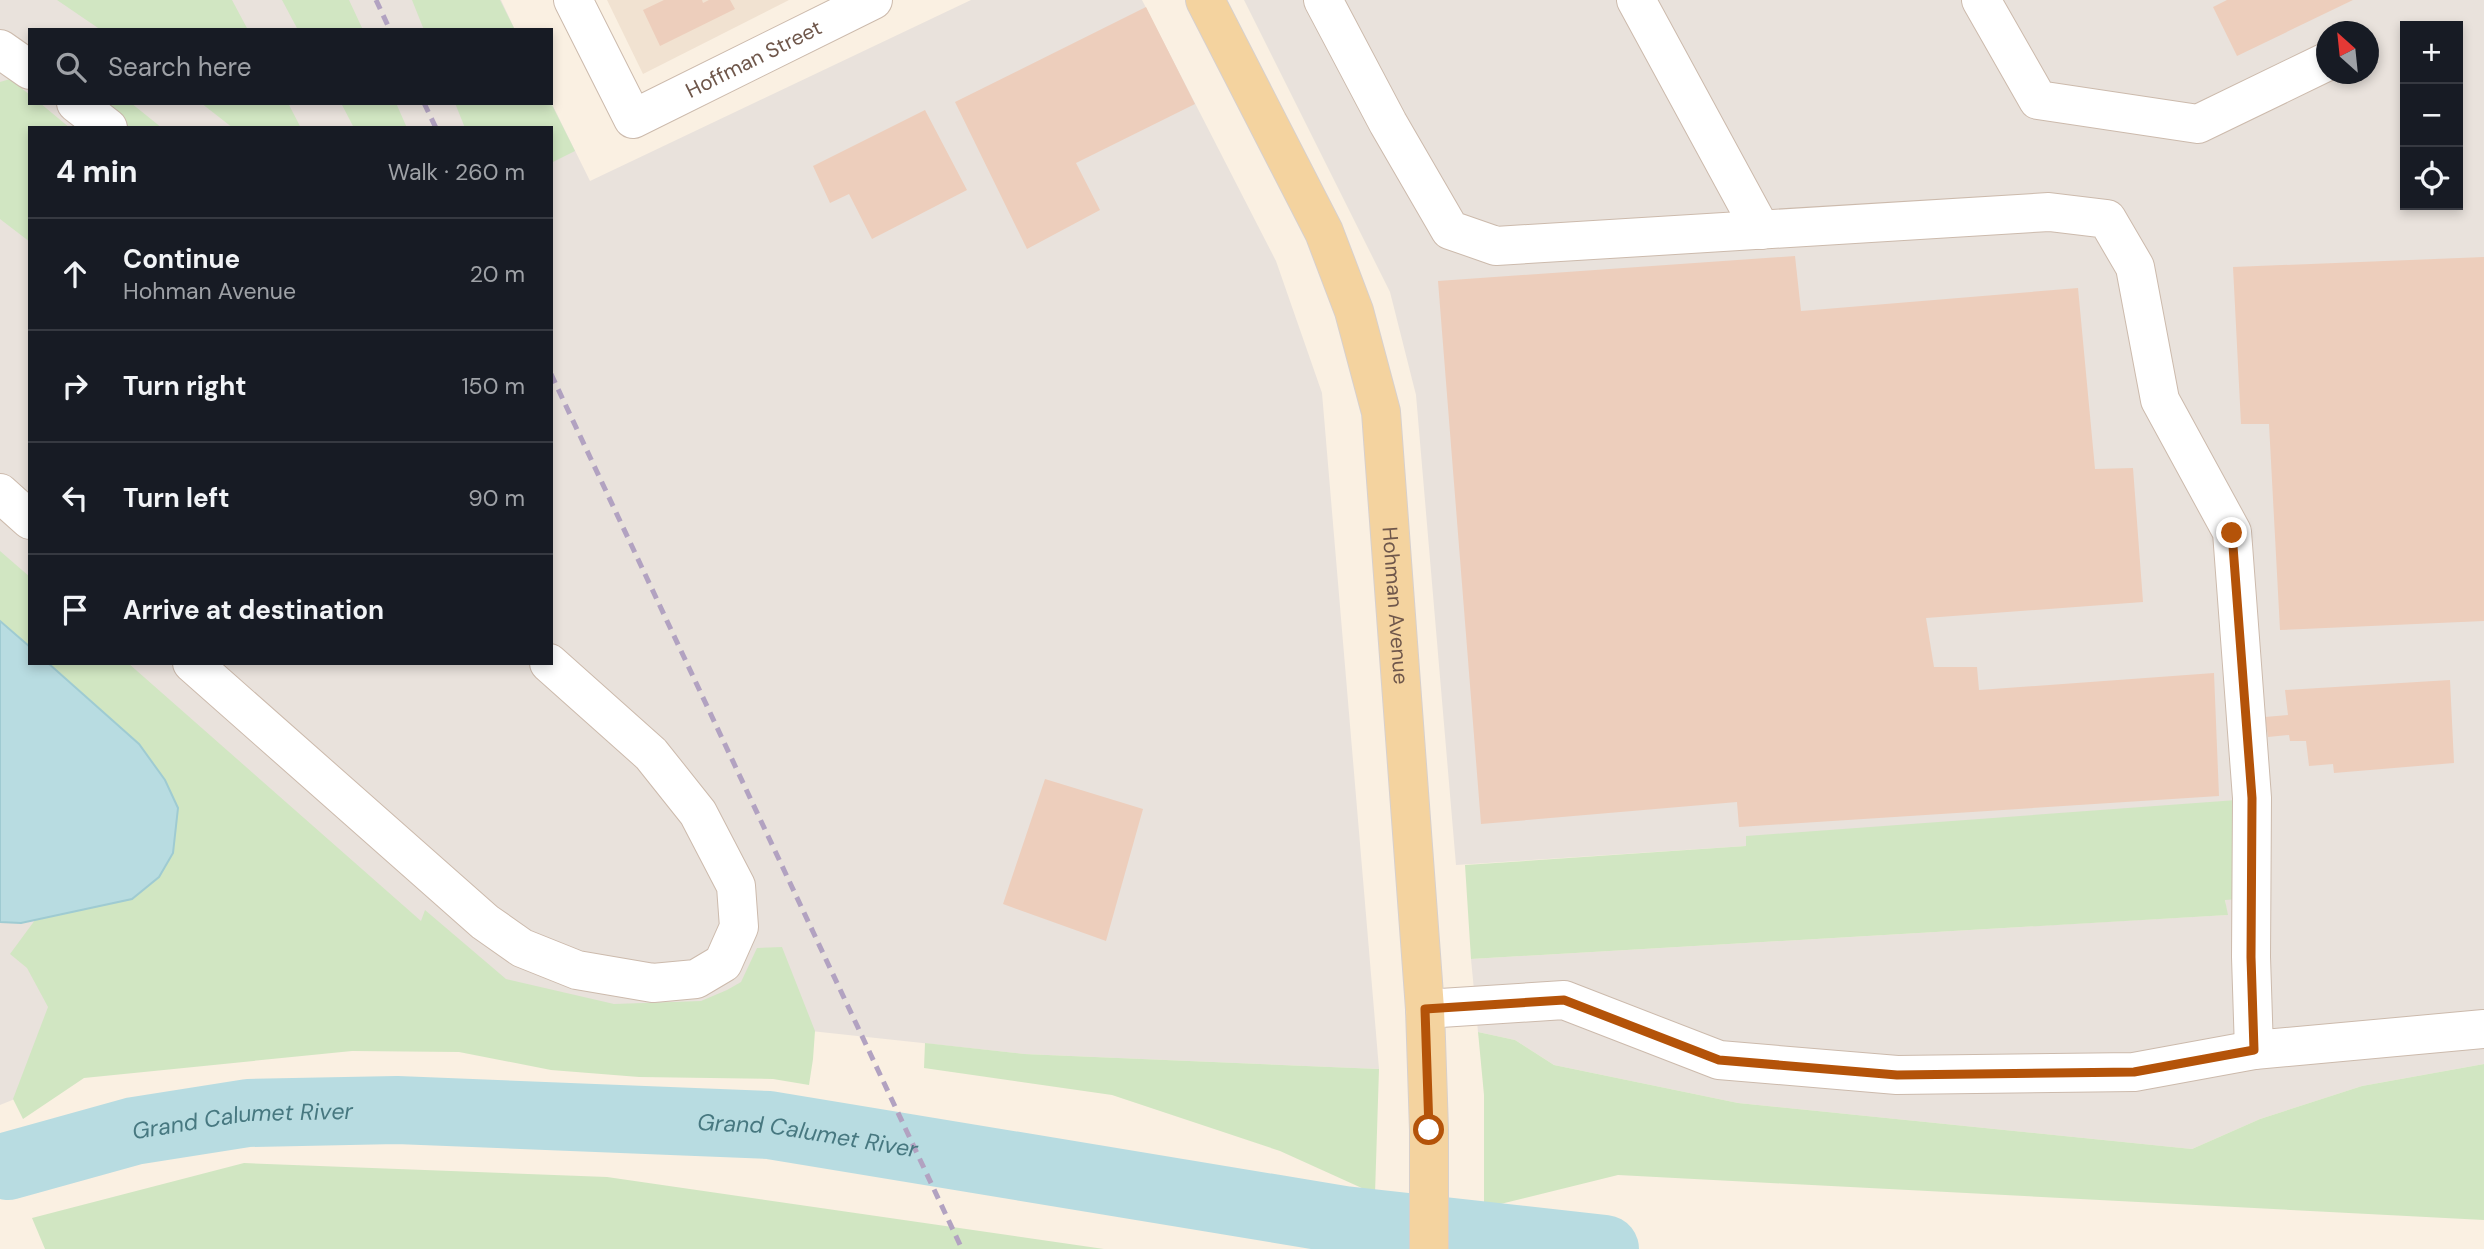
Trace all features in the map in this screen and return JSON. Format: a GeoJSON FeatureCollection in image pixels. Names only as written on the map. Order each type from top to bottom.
{"type":"FeatureCollection","features":[{"type":"Feature","properties":{"kind":"main road","name":"Hohman Avenue"},"geometry":{"type":"LineString","coordinates":[[1205,0],[1324,232],[1354,311],[1381,412],[1425,1009],[1429,1249]]}},
{"type":"Feature","properties":{"kind":"street","name":"Hoffman Street"},"geometry":{"type":"LineString","coordinates":[[573,0],[633,119],[873,0]]}},
{"type":"Feature","properties":{"kind":"street"},"geometry":{"type":"LineString","coordinates":[[1323,0],[1388,123],[1450,230],[1496,246],[2049,212],[2107,219],[2135,267],[2160,400],[2232,533],[2252,798],[2251,957],[2254,1050]]}},
{"type":"Feature","properties":{"kind":"street"},"geometry":{"type":"LineString","coordinates":[[1636,0],[1761,230]]}},
{"type":"Feature","properties":{"kind":"street"},"geometry":{"type":"LineString","coordinates":[[1981,0],[2038,100],[2198,124],[2316,67]]}},
{"type":"Feature","properties":{"kind":"street"},"geometry":{"type":"LineString","coordinates":[[0,49],[28,69]]}},
{"type":"Feature","properties":{"kind":"street"},"geometry":{"type":"LineString","coordinates":[[78,105],[105,126]]}},
{"type":"Feature","properties":{"kind":"street"},"geometry":{"type":"LineString","coordinates":[[0,493],[28,518]]}},
{"type":"Feature","properties":{"kind":"street"},"geometry":{"type":"LineString","coordinates":[[194,665],[485,922],[522,948],[578,970],[653,982],[696,979],[723,963],[739,927],[736,886],[698,813],[651,754],[551,665]]}},
{"type":"Feature","properties":{"kind":"street"},"geometry":{"type":"LineString","coordinates":[[1425,1009],[1564,1000],[1719,1060],[1897,1075],[2134,1072],[2254,1050],[2484,1029]]}},
{"type":"Feature","properties":{"kind":"shaded area"},"geometry":{"type":"Polygon","coordinates":[[[0,0],[501,0],[514,28],[28,28],[28,105],[552,105],[590,181],[971,0],[1142,0],[1276,261],[1322,393],[1379,1069],[1024,1054],[531,1001],[108,1061],[0,1105],[0,0]]]}},
{"type":"Feature","properties":{"kind":"shaded area"},"geometry":{"type":"Polygon","coordinates":[[[607,0],[789,0],[643,74],[607,0]]]}},
{"type":"Feature","properties":{"kind":"shaded area"},"geometry":{"type":"Polygon","coordinates":[[[1244,0],[2484,0],[2484,1064],[2362,1086],[2260,1119],[2192,1149],[1738,1103],[1554,1065],[1515,1040],[1478,1032],[1471,959],[2227,915],[2225,899],[2238,899],[1746,837],[1746,846],[1456,865],[1416,395],[1390,292],[1244,0]]]}},
{"type":"Feature","properties":{"kind":"green space"},"geometry":{"type":"Polygon","coordinates":[[[57,0],[232,0],[247,28],[98,28],[57,0]]]}},
{"type":"Feature","properties":{"kind":"green space"},"geometry":{"type":"Polygon","coordinates":[[[282,0],[349,0],[362,28],[297,28],[282,0]]]}},
{"type":"Feature","properties":{"kind":"green space"},"geometry":{"type":"Polygon","coordinates":[[[412,0],[500,0],[514,28],[423,28],[412,0]]]}},
{"type":"Feature","properties":{"kind":"green space"},"geometry":{"type":"Polygon","coordinates":[[[10,79],[28,93],[28,105],[42,105],[68,126],[28,126],[28,240],[0,219],[0,82],[10,79]]]}},
{"type":"Feature","properties":{"kind":"green space"},"geometry":{"type":"Polygon","coordinates":[[[103,105],[133,105],[160,126],[128,126],[103,105]]]}},
{"type":"Feature","properties":{"kind":"green space"},"geometry":{"type":"Polygon","coordinates":[[[204,105],[289,105],[300,126],[230,126],[204,105]]]}},
{"type":"Feature","properties":{"kind":"green space"},"geometry":{"type":"Polygon","coordinates":[[[342,105],[397,105],[406,126],[353,126],[342,105]]]}},
{"type":"Feature","properties":{"kind":"green space"},"geometry":{"type":"Polygon","coordinates":[[[456,105],[552,105],[575,151],[553,162],[553,126],[464,126],[456,105]]]}},
{"type":"Feature","properties":{"kind":"green space"},"geometry":{"type":"Polygon","coordinates":[[[0,551],[28,575],[28,645],[0,621],[0,551]]]}},
{"type":"Feature","properties":{"kind":"green space"},"geometry":{"type":"Polygon","coordinates":[[[50,665],[130,665],[421,921],[425,910],[506,979],[614,1004],[701,1001],[741,982],[757,948],[782,947],[815,1031],[809,1085],[773,1079],[639,1077],[551,1070],[459,1052],[352,1051],[84,1078],[23,1119],[13,1099],[48,1007],[27,968],[10,954],[35,920],[132,899],[178,808],[165,780],[139,744],[50,665]]]}},
{"type":"Feature","properties":{"kind":"green space"},"geometry":{"type":"Polygon","coordinates":[[[2237,800],[2238,899],[2225,900],[2228,915],[1471,959],[1465,865],[1746,846],[1746,836],[2237,800]]]}},
{"type":"Feature","properties":{"kind":"green space"},"geometry":{"type":"Polygon","coordinates":[[[1478,1032],[1515,1040],[1554,1065],[1738,1103],[2192,1149],[2260,1119],[2362,1086],[2484,1064],[2484,1220],[1618,1175],[1484,1208],[1484,1095],[1478,1032]]]}},
{"type":"Feature","properties":{"kind":"green space"},"geometry":{"type":"Polygon","coordinates":[[[925,1043],[1024,1054],[1379,1069],[1375,1194],[1280,1151],[1112,1095],[924,1068],[925,1043]]]}},
{"type":"Feature","properties":{"kind":"green space"},"geometry":{"type":"Polygon","coordinates":[[[244,1163],[607,1177],[1104,1249],[45,1249],[32,1218],[244,1163]]]}},
{"type":"Feature","properties":{"kind":"water"},"geometry":{"type":"Polygon","coordinates":[[[0,621],[28,645],[28,665],[50,665],[139,744],[165,780],[178,808],[173,853],[159,877],[132,899],[21,923],[0,922],[0,621]]]}},
{"type":"Feature","properties":{"kind":"building"},"geometry":{"type":"Polygon","coordinates":[[[664,0],[702,0],[703,3],[709,0],[730,0],[735,9],[660,46],[643,10],[664,0]]]}},
{"type":"Feature","properties":{"kind":"building"},"geometry":{"type":"Polygon","coordinates":[[[2227,0],[2353,0],[2237,56],[2213,7],[2227,0]]]}},
{"type":"Feature","properties":{"kind":"building"},"geometry":{"type":"Polygon","coordinates":[[[1146,7],[1195,104],[1076,163],[1100,210],[1027,249],[955,102],[1146,7]]]}},
{"type":"Feature","properties":{"kind":"building"},"geometry":{"type":"Polygon","coordinates":[[[925,110],[967,190],[872,239],[849,194],[830,203],[813,166],[925,110]]]}},
{"type":"Feature","properties":{"kind":"building"},"geometry":{"type":"Polygon","coordinates":[[[1795,256],[1801,311],[2078,288],[2095,469],[2133,468],[2143,602],[1926,618],[1934,667],[1977,667],[1979,690],[2214,673],[2219,796],[1739,827],[1737,802],[1481,824],[1438,281],[1795,256]]]}},
{"type":"Feature","properties":{"kind":"building"},"geometry":{"type":"Polygon","coordinates":[[[2484,257],[2484,621],[2280,630],[2269,424],[2241,424],[2233,267],[2484,257]]]}},
{"type":"Feature","properties":{"kind":"building"},"geometry":{"type":"Polygon","coordinates":[[[2450,680],[2454,763],[2334,773],[2333,764],[2309,766],[2306,741],[2290,741],[2289,735],[2268,737],[2265,717],[2288,715],[2285,690],[2450,680]]]}},
{"type":"Feature","properties":{"kind":"building"},"geometry":{"type":"Polygon","coordinates":[[[1045,779],[1143,809],[1106,941],[1003,904],[1045,779]]]}},
{"type":"Feature","properties":{"kind":"waterway","name":"Grand Calumet River"},"geometry":{"type":"LineString","coordinates":[[8,1166],[134,1131],[248,1113],[397,1110],[769,1125],[1344,1220],[1605,1249]]}},
{"type":"Feature","properties":{"kind":"railway"},"geometry":{"type":"LineString","coordinates":[[376,0],[389,28]]}},
{"type":"Feature","properties":{"kind":"railway"},"geometry":{"type":"LineString","coordinates":[[425,105],[435,126]]}},
{"type":"Feature","properties":{"kind":"railway"},"geometry":{"type":"LineString","coordinates":[[553,378],[962,1249]]}},
{"type":"Feature","properties":{"kind":"route"},"geometry":{"type":"LineString","coordinates":[[1429,1130],[1425,1009],[1564,1000],[1719,1060],[1897,1075],[2134,1072],[2254,1050],[2251,957],[2252,798],[2232,533]]}}]}
